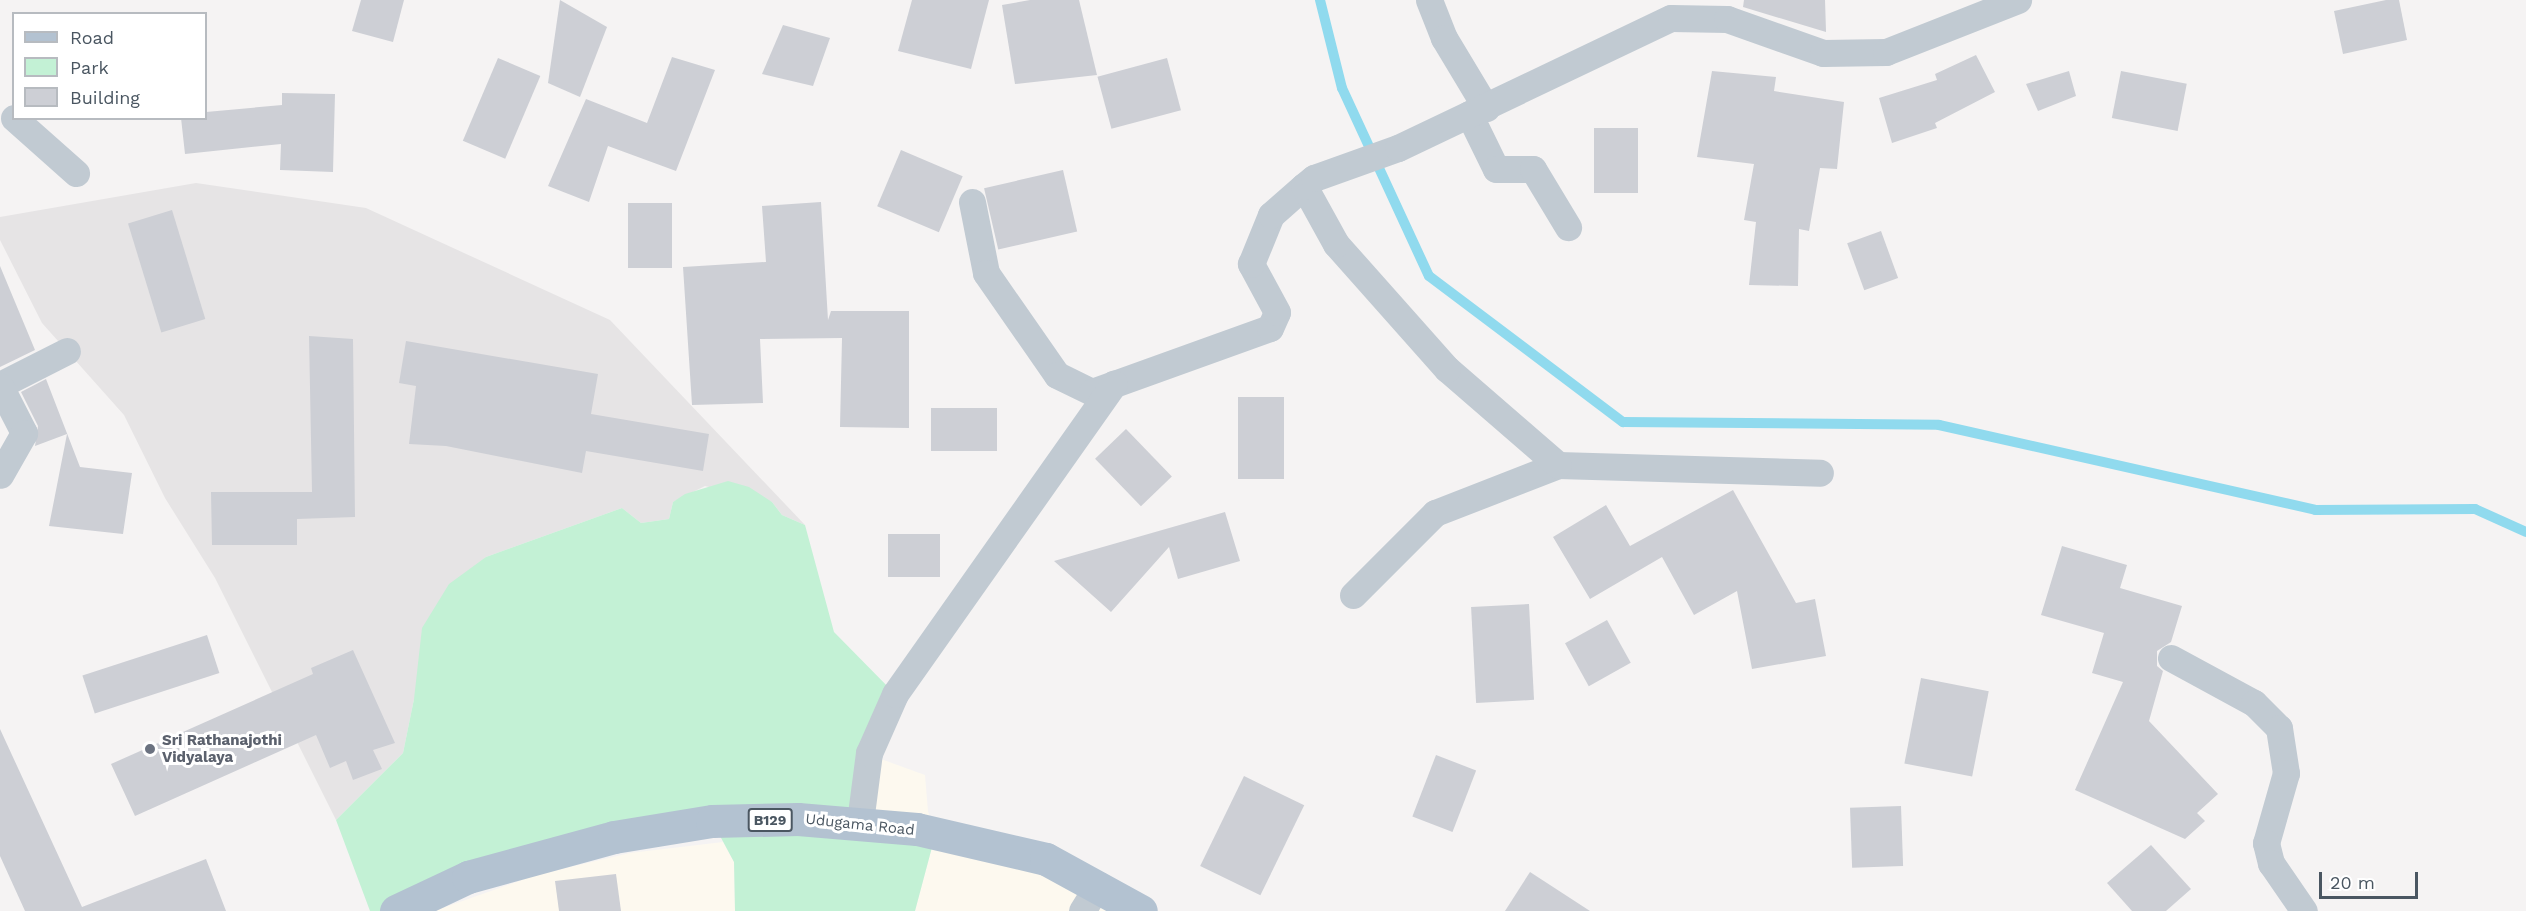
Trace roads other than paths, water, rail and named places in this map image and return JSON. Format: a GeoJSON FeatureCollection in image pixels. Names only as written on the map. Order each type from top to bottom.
{"type":"FeatureCollection","features":[{"type":"Feature","properties":{"kind":"main road","name":"Udugama Road"},"geometry":{"type":"LineString","coordinates":[[396,911],[468,877],[614,837],[712,821],[860,822],[917,829],[1046,859],[1090,898],[1141,911]]}},
{"type":"Feature","properties":{"kind":"street"},"geometry":{"type":"LineString","coordinates":[[1429,0],[1444,39],[1478,111],[1496,169],[1533,169],[1568,227]]}},
{"type":"Feature","properties":{"kind":"street"},"geometry":{"type":"LineString","coordinates":[[972,202],[986,273],[1058,375],[1092,392],[1270,328],[1277,312],[1251,264],[1271,215],[1309,182],[1398,148],[1671,18],[1727,20],[1823,53],[1886,52],[2018,0]]}},
{"type":"Feature","properties":{"kind":"street"},"geometry":{"type":"LineString","coordinates":[[0,104],[12,116]]}},
{"type":"Feature","properties":{"kind":"street"},"geometry":{"type":"LineString","coordinates":[[16,120],[76,173]]}},
{"type":"Feature","properties":{"kind":"street"},"geometry":{"type":"LineString","coordinates":[[1309,182],[1336,244],[1447,369],[1558,465]]}},
{"type":"Feature","properties":{"kind":"street"},"geometry":{"type":"LineString","coordinates":[[0,475],[24,433],[0,386],[67,351]]}},
{"type":"Feature","properties":{"kind":"street"},"geometry":{"type":"LineString","coordinates":[[860,822],[869,753],[895,694],[1113,383]]}},
{"type":"Feature","properties":{"kind":"street"},"geometry":{"type":"LineString","coordinates":[[1353,595],[1435,513],[1558,465],[1820,473]]}},
{"type":"Feature","properties":{"kind":"street"},"geometry":{"type":"LineString","coordinates":[[2171,658],[2254,704],[2279,728],[2286,773],[2266,843],[2271,863],[2304,911]]}},
{"type":"Feature","properties":{"kind":"waterway"},"geometry":{"type":"LineString","coordinates":[[1320,0],[1342,88],[1429,276],[1623,422],[1939,425],[2315,510],[2475,509],[2526,532]]}},
{"type":"Feature","properties":{"kind":"place","name":"Sri Rathanajothi Vidyalaya"},"geometry":{"type":"Point","coordinates":[150,749]}}]}
